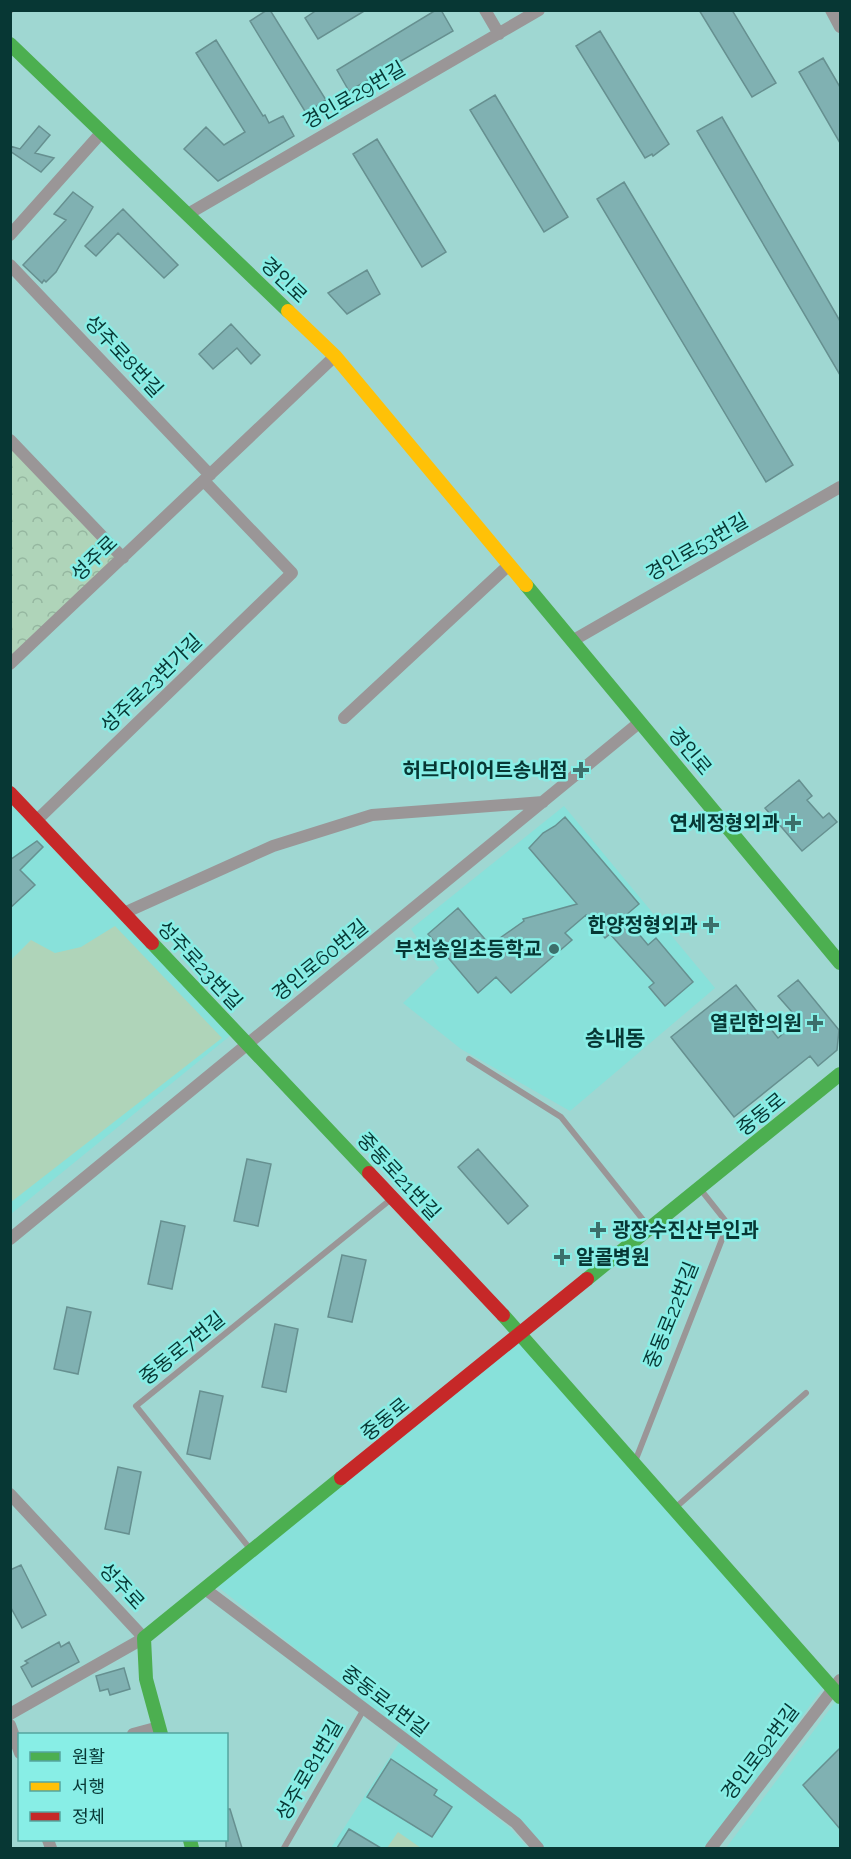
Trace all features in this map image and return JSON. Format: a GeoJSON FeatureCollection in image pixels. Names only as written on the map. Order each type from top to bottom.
{"type":"FeatureCollection","features":[{"type":"Feature","properties":{"kind":"street"},"geometry":{"type":"LineString","coordinates":[[485,10],[499,34]]}},
{"type":"Feature","properties":{"kind":"street","name":"경인로29번길"},"geometry":{"type":"LineString","coordinates":[[188,214],[539,10]]}},
{"type":"Feature","properties":{"kind":"street"},"geometry":{"type":"LineString","coordinates":[[831,10],[840,27]]}},
{"type":"Feature","properties":{"kind":"street","name":"경인로"},"geometry":{"type":"LineString","coordinates":[[10,44],[335,356],[840,963]]}},
{"type":"Feature","properties":{"kind":"street"},"geometry":{"type":"LineString","coordinates":[[10,235],[102,132]]}},
{"type":"Feature","properties":{"kind":"street","name":"성주로8번길"},"geometry":{"type":"LineString","coordinates":[[10,265],[207,478]]}},
{"type":"Feature","properties":{"kind":"street","name":"성주로"},"geometry":{"type":"LineString","coordinates":[[10,664],[335,356]]}},
{"type":"Feature","properties":{"kind":"street"},"geometry":{"type":"LineString","coordinates":[[10,440],[123,558]]}},
{"type":"Feature","properties":{"kind":"street","name":"성주로23번가길"},"geometry":{"type":"LineString","coordinates":[[36,821],[292,573],[207,478]]}},
{"type":"Feature","properties":{"kind":"street","name":"경인로53번길"},"geometry":{"type":"LineString","coordinates":[[572,641],[840,487]]}},
{"type":"Feature","properties":{"kind":"street"},"geometry":{"type":"LineString","coordinates":[[344,718],[509,565]]}},
{"type":"Feature","properties":{"kind":"street","name":"경인로60번길"},"geometry":{"type":"LineString","coordinates":[[10,1239],[640,722]]}},
{"type":"Feature","properties":{"kind":"street","name":"성주로23번길"},"geometry":{"type":"LineString","coordinates":[[10,794],[248,1044]]}},
{"type":"Feature","properties":{"kind":"street","name":"성주로23번길"},"geometry":{"type":"LineString","coordinates":[[124,913],[273,846],[372,815],[543,802]]}},
{"type":"Feature","properties":{"kind":"street","name":"중동로21번길"},"geometry":{"type":"LineString","coordinates":[[248,1044],[521,1334]]}},
{"type":"Feature","properties":{"kind":"street","name":"중동로"},"geometry":{"type":"LineString","coordinates":[[144,1638],[840,1074]]}},
{"type":"Feature","properties":{"kind":"street"},"geometry":{"type":"LineString","coordinates":[[521,1334],[838,1689]]}},
{"type":"Feature","properties":{"kind":"street","name":"성주로"},"geometry":{"type":"LineString","coordinates":[[10,1494],[144,1638],[146,1679],[160,1731],[142,1733]]}},
{"type":"Feature","properties":{"kind":"street","name":"중동로4번길"},"geometry":{"type":"LineString","coordinates":[[205,1589],[516,1823],[538,1848]]}},
{"type":"Feature","properties":{"kind":"street"},"geometry":{"type":"LineString","coordinates":[[10,1714],[144,1638]]}},
{"type":"Feature","properties":{"kind":"street","name":"경인로92번길"},"geometry":{"type":"LineString","coordinates":[[711,1848],[838,1689]]}},
{"type":"Feature","properties":{"kind":"street"},"geometry":{"type":"LineString","coordinates":[[10,1725],[18,1747]]}},
{"type":"Feature","properties":{"kind":"lane"},"geometry":{"type":"LineString","coordinates":[[469,1059],[561,1116],[650,1229]]}},
{"type":"Feature","properties":{"kind":"lane","name":"중동로22번길"},"geometry":{"type":"LineString","coordinates":[[634,1462],[728,1224],[700,1189]]}},
{"type":"Feature","properties":{"kind":"lane","name":"중동로7번길"},"geometry":{"type":"LineString","coordinates":[[252,1551],[136,1406],[393,1197]]}},
{"type":"Feature","properties":{"kind":"lane"},"geometry":{"type":"LineString","coordinates":[[675,1509],[806,1393]]}},
{"type":"Feature","properties":{"kind":"lane","name":"성주로81번길"},"geometry":{"type":"LineString","coordinates":[[284,1848],[364,1709]]}},
{"type":"Feature","properties":{"kind":"shaded area"},"geometry":{"type":"Polygon","coordinates":[[[11,804],[231,1035],[11,1214],[11,804]]]}},
{"type":"Feature","properties":{"kind":"shaded area","name":"부천송일초등학교"},"geometry":{"type":"Polygon","coordinates":[[[564,806],[715,988],[570,1111],[461,1049],[403,1003],[439,968],[411,929],[564,806]]]}},
{"type":"Feature","properties":{"kind":"shaded area"},"geometry":{"type":"Polygon","coordinates":[[[521,1334],[827,1682],[707,1848],[539,1848],[516,1823],[213,1583],[521,1334]]]}},
{"type":"Feature","properties":{"kind":"shaded area"},"geometry":{"type":"Polygon","coordinates":[[[836,1701],[840,1706],[840,1848],[726,1848],[836,1701]]]}},
{"type":"Feature","properties":{"kind":"shaded area"},"geometry":{"type":"Polygon","coordinates":[[[399,1743],[430,1764],[511,1829],[528,1848],[331,1848],[399,1743]]]}},
{"type":"Feature","properties":{"kind":"green space"},"geometry":{"type":"Polygon","coordinates":[[[11,446],[118,558],[11,658],[11,446]]]}},
{"type":"Feature","properties":{"kind":"green space"},"geometry":{"type":"Polygon","coordinates":[[[115,926],[222,1038],[11,1202],[11,960],[31,940],[55,953],[81,947],[115,926]]]}},
{"type":"Feature","properties":{"kind":"green space"},"geometry":{"type":"Polygon","coordinates":[[[398,1832],[421,1848],[387,1848],[398,1832]]]}},
{"type":"Feature","properties":{"kind":"building"},"geometry":{"type":"Polygon","coordinates":[[[270,10],[326,100],[306,113],[250,21],[270,10]]]}},
{"type":"Feature","properties":{"kind":"building"},"geometry":{"type":"Polygon","coordinates":[[[317,10],[366,10],[318,39],[305,18],[317,10]]]}},
{"type":"Feature","properties":{"kind":"building"},"geometry":{"type":"Polygon","coordinates":[[[436,10],[441,10],[453,31],[349,91],[337,70],[436,10]]]}},
{"type":"Feature","properties":{"kind":"building"},"geometry":{"type":"Polygon","coordinates":[[[699,10],[732,10],[776,83],[752,97],[699,10]]]}},
{"type":"Feature","properties":{"kind":"building"},"geometry":{"type":"Polygon","coordinates":[[[600,31],[669,144],[653,156],[652,154],[645,158],[576,46],[600,31]]]}},
{"type":"Feature","properties":{"kind":"building"},"geometry":{"type":"Polygon","coordinates":[[[216,40],[263,116],[265,115],[269,123],[283,116],[294,136],[218,181],[184,149],[206,127],[224,145],[245,132],[196,53],[216,40]]]}},
{"type":"Feature","properties":{"kind":"building"},"geometry":{"type":"Polygon","coordinates":[[[823,58],[840,87],[840,143],[799,72],[823,58]]]}},
{"type":"Feature","properties":{"kind":"building"},"geometry":{"type":"Polygon","coordinates":[[[495,95],[568,217],[544,232],[470,110],[495,95]]]}},
{"type":"Feature","properties":{"kind":"building"},"geometry":{"type":"Polygon","coordinates":[[[722,117],[840,321],[840,375],[697,131],[722,117]]]}},
{"type":"Feature","properties":{"kind":"building"},"geometry":{"type":"Polygon","coordinates":[[[39,126],[50,135],[35,153],[54,158],[41,172],[10,151],[10,146],[20,149],[39,126]]]}},
{"type":"Feature","properties":{"kind":"building"},"geometry":{"type":"Polygon","coordinates":[[[377,139],[446,252],[422,267],[353,154],[377,139]]]}},
{"type":"Feature","properties":{"kind":"building"},"geometry":{"type":"Polygon","coordinates":[[[624,182],[793,465],[766,482],[597,199],[624,182]]]}},
{"type":"Feature","properties":{"kind":"building"},"geometry":{"type":"Polygon","coordinates":[[[73,192],[93,207],[56,272],[42,283],[23,265],[66,220],[54,214],[73,192]]]}},
{"type":"Feature","properties":{"kind":"building"},"geometry":{"type":"Polygon","coordinates":[[[123,209],[178,265],[164,278],[118,233],[96,256],[85,246],[123,209]]]}},
{"type":"Feature","properties":{"kind":"building"},"geometry":{"type":"Polygon","coordinates":[[[367,270],[380,294],[347,314],[328,293],[367,270]]]}},
{"type":"Feature","properties":{"kind":"building"},"geometry":{"type":"Polygon","coordinates":[[[231,324],[260,355],[251,364],[237,348],[213,369],[199,354],[231,324]]]}},
{"type":"Feature","properties":{"kind":"building"},"geometry":{"type":"Polygon","coordinates":[[[799,780],[812,796],[807,800],[823,818],[829,813],[837,822],[802,851],[765,808],[799,780]]]}},
{"type":"Feature","properties":{"kind":"building"},"geometry":{"type":"Polygon","coordinates":[[[565,817],[639,904],[626,915],[629,919],[627,920],[648,945],[656,938],[693,982],[665,1006],[649,987],[654,983],[610,934],[605,938],[586,915],[565,933],[572,940],[511,993],[496,977],[478,993],[428,934],[458,908],[490,945],[524,921],[523,919],[577,904],[529,848],[543,833],[565,817]]]}},
{"type":"Feature","properties":{"kind":"building"},"geometry":{"type":"Polygon","coordinates":[[[37,841],[43,847],[20,870],[35,885],[10,908],[10,860],[37,841]]]}},
{"type":"Feature","properties":{"kind":"building"},"geometry":{"type":"Polygon","coordinates":[[[798,980],[839,1030],[837,1050],[818,1066],[810,1056],[734,1117],[671,1037],[736,985],[778,1038],[799,1020],[778,996],[798,980]]]}},
{"type":"Feature","properties":{"kind":"building"},"geometry":{"type":"Polygon","coordinates":[[[478,1149],[528,1206],[508,1224],[458,1167],[478,1149]]]}},
{"type":"Feature","properties":{"kind":"building"},"geometry":{"type":"Polygon","coordinates":[[[247,1159],[271,1164],[258,1226],[234,1221],[247,1159]]]}},
{"type":"Feature","properties":{"kind":"building"},"geometry":{"type":"Polygon","coordinates":[[[161,1221],[185,1226],[172,1289],[148,1284],[161,1221]]]}},
{"type":"Feature","properties":{"kind":"building"},"geometry":{"type":"Polygon","coordinates":[[[342,1255],[366,1260],[352,1322],[328,1317],[342,1255]]]}},
{"type":"Feature","properties":{"kind":"building"},"geometry":{"type":"Polygon","coordinates":[[[67,1307],[91,1312],[78,1374],[54,1369],[67,1307]]]}},
{"type":"Feature","properties":{"kind":"building"},"geometry":{"type":"Polygon","coordinates":[[[275,1324],[298,1329],[286,1392],[262,1387],[275,1324]]]}},
{"type":"Feature","properties":{"kind":"building"},"geometry":{"type":"Polygon","coordinates":[[[200,1391],[223,1396],[210,1459],[187,1454],[200,1391]]]}},
{"type":"Feature","properties":{"kind":"building"},"geometry":{"type":"Polygon","coordinates":[[[118,1467],[141,1472],[129,1534],[105,1529],[118,1467]]]}},
{"type":"Feature","properties":{"kind":"building"},"geometry":{"type":"Polygon","coordinates":[[[21,1565],[46,1615],[22,1628],[10,1606],[10,1570],[21,1565]]]}},
{"type":"Feature","properties":{"kind":"building"},"geometry":{"type":"Polygon","coordinates":[[[59,1642],[61,1647],[69,1642],[79,1662],[32,1687],[21,1667],[28,1663],[25,1661],[59,1642]]]}},
{"type":"Feature","properties":{"kind":"building"},"geometry":{"type":"Polygon","coordinates":[[[124,1668],[130,1689],[110,1695],[108,1689],[100,1691],[96,1676],[124,1668]]]}},
{"type":"Feature","properties":{"kind":"building"},"geometry":{"type":"Polygon","coordinates":[[[840,1748],[840,1829],[803,1785],[840,1748]]]}},
{"type":"Feature","properties":{"kind":"building"},"geometry":{"type":"Polygon","coordinates":[[[391,1759],[437,1790],[434,1795],[452,1807],[432,1837],[367,1797],[391,1759]]]}},
{"type":"Feature","properties":{"kind":"building"},"geometry":{"type":"Polygon","coordinates":[[[228,1809],[230,1809],[242,1848],[226,1848],[228,1809]]]}},
{"type":"Feature","properties":{"kind":"building"},"geometry":{"type":"Polygon","coordinates":[[[349,1829],[381,1848],[337,1848],[349,1829]]]}},
{"type":"Feature","properties":{"kind":"traffic: fast"},"geometry":{"type":"LineString","coordinates":[[10,44],[288,311]]}},
{"type":"Feature","properties":{"kind":"traffic: fast"},"geometry":{"type":"LineString","coordinates":[[526,585],[840,963]]}},
{"type":"Feature","properties":{"kind":"traffic: fast"},"geometry":{"type":"LineString","coordinates":[[152,943],[369,1173]]}},
{"type":"Feature","properties":{"kind":"traffic: fast"},"geometry":{"type":"LineString","coordinates":[[587,1279],[840,1074]]}},
{"type":"Feature","properties":{"kind":"traffic: fast"},"geometry":{"type":"LineString","coordinates":[[503,1315],[840,1697]]}},
{"type":"Feature","properties":{"kind":"traffic: fast"},"geometry":{"type":"LineString","coordinates":[[161,1733],[146,1679],[144,1638],[341,1478]]}},
{"type":"Feature","properties":{"kind":"traffic: fast"},"geometry":{"type":"LineString","coordinates":[[190,1841],[192,1848]]}},
{"type":"Feature","properties":{"kind":"traffic: slow"},"geometry":{"type":"LineString","coordinates":[[288,311],[335,356],[526,585]]}},
{"type":"Feature","properties":{"kind":"traffic: jam"},"geometry":{"type":"LineString","coordinates":[[10,793],[152,943]]}},
{"type":"Feature","properties":{"kind":"traffic: jam"},"geometry":{"type":"LineString","coordinates":[[369,1173],[503,1315]]}},
{"type":"Feature","properties":{"kind":"traffic: jam"},"geometry":{"type":"LineString","coordinates":[[341,1478],[587,1279]]}},
{"type":"Feature","properties":{"kind":"place","name":"허브다이어트송내점"},"geometry":{"type":"Point","coordinates":[581,770]}},
{"type":"Feature","properties":{"kind":"place","name":"연세정형외과"},"geometry":{"type":"Point","coordinates":[793,823]}},
{"type":"Feature","properties":{"kind":"place","name":"한양정형외과"},"geometry":{"type":"Point","coordinates":[711,925]}},
{"type":"Feature","properties":{"kind":"place","name":"부천송일초등학교"},"geometry":{"type":"Point","coordinates":[554,949]}},
{"type":"Feature","properties":{"kind":"place","name":"열린한의원"},"geometry":{"type":"Point","coordinates":[815,1023]}},
{"type":"Feature","properties":{"kind":"place","name":"광장수진산부인과"},"geometry":{"type":"Point","coordinates":[598,1230]}},
{"type":"Feature","properties":{"kind":"place","name":"알콜병원"},"geometry":{"type":"Point","coordinates":[562,1257]}},
{"type":"Feature","properties":{"kind":"district","name":"송내동"},"geometry":{"type":"Point","coordinates":[615,1038]}}]}
